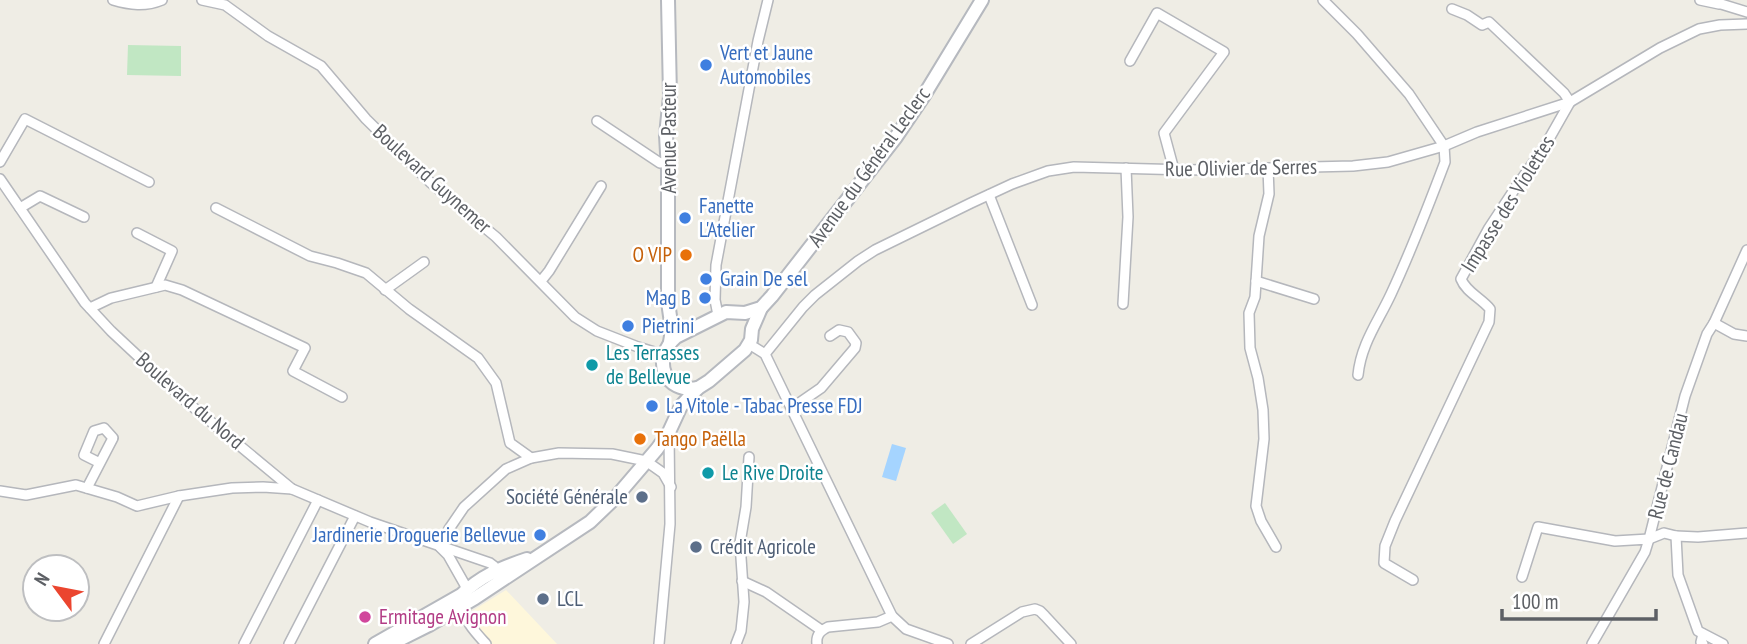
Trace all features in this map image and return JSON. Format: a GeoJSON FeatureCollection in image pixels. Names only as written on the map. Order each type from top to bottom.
{"type":"FeatureCollection","features":[{"type":"Feature","properties":{"kind":"main road","name":"Avenue Pasteur"},"geometry":{"type":"LineString","coordinates":[[668,0],[670,96],[666,135],[669,317],[672,330],[670,342]]}},
{"type":"Feature","properties":{"kind":"main road","name":"Avenue du Général Leclerc"},"geometry":{"type":"LineString","coordinates":[[749,344],[761,308],[790,275],[896,137],[982,0]]}},
{"type":"Feature","properties":{"kind":"main road"},"geometry":{"type":"LineString","coordinates":[[698,388],[684,388],[668,378],[663,368],[664,355],[670,342],[726,312],[761,308]]}},
{"type":"Feature","properties":{"kind":"main road"},"geometry":{"type":"LineString","coordinates":[[738,312],[749,322],[752,329]]}},
{"type":"Feature","properties":{"kind":"main road"},"geometry":{"type":"LineString","coordinates":[[669,317],[675,323],[694,328]]}},
{"type":"Feature","properties":{"kind":"main road"},"geometry":{"type":"LineString","coordinates":[[375,644],[454,599],[480,578],[536,556],[567,539],[590,522],[616,497],[669,432],[681,406],[749,344]]}},
{"type":"Feature","properties":{"kind":"main road"},"geometry":{"type":"LineString","coordinates":[[676,385],[681,406]]}},
{"type":"Feature","properties":{"kind":"main road"},"geometry":{"type":"LineString","coordinates":[[391,644],[463,605],[526,566],[536,556]]}},
{"type":"Feature","properties":{"kind":"street"},"geometry":{"type":"LineString","coordinates":[[113,0],[133,5],[152,4],[162,0]]}},
{"type":"Feature","properties":{"kind":"street","name":"Boulevard Guynemer"},"geometry":{"type":"LineString","coordinates":[[202,0],[227,3],[268,36],[321,66],[366,119],[431,183],[496,237],[575,317],[597,331],[664,355]]}},
{"type":"Feature","properties":{"kind":"street"},"geometry":{"type":"LineString","coordinates":[[718,315],[715,300],[716,265],[768,0]]}},
{"type":"Feature","properties":{"kind":"street"},"geometry":{"type":"LineString","coordinates":[[1323,0],[1357,34],[1409,94],[1444,146],[1445,162],[1390,297],[1372,329],[1360,362],[1359,375]]}},
{"type":"Feature","properties":{"kind":"street"},"geometry":{"type":"LineString","coordinates":[[1700,0],[1718,2],[1747,12]]}},
{"type":"Feature","properties":{"kind":"street"},"geometry":{"type":"LineString","coordinates":[[1452,9],[1482,25],[1489,22],[1564,93],[1570,102]]}},
{"type":"Feature","properties":{"kind":"street"},"geometry":{"type":"LineString","coordinates":[[1130,61],[1157,13],[1224,52],[1164,133],[1174,170]]}},
{"type":"Feature","properties":{"kind":"street","name":"Rue Olivier de Serres"},"geometry":{"type":"LineString","coordinates":[[765,354],[815,295],[875,250],[1012,184],[1059,168],[1268,169],[1388,162],[1444,146],[1477,132],[1570,102],[1660,48],[1699,29],[1747,24]]}},
{"type":"Feature","properties":{"kind":"street","name":"Impasse des Violettes"},"geometry":{"type":"LineString","coordinates":[[1413,580],[1384,563],[1385,546],[1489,322],[1490,309],[1484,301],[1464,287],[1461,279],[1489,228],[1545,146],[1570,102]]}},
{"type":"Feature","properties":{"kind":"street"},"geometry":{"type":"LineString","coordinates":[[0,162],[25,119],[149,182]]}},
{"type":"Feature","properties":{"kind":"street"},"geometry":{"type":"LineString","coordinates":[[597,121],[660,163],[667,162]]}},
{"type":"Feature","properties":{"kind":"street"},"geometry":{"type":"LineString","coordinates":[[1123,304],[1128,217],[1126,168]]}},
{"type":"Feature","properties":{"kind":"street"},"geometry":{"type":"LineString","coordinates":[[1268,169],[1269,194],[1259,236],[1255,297],[1250,313],[1251,348],[1258,378],[1264,439],[1256,506],[1261,522],[1276,547]]}},
{"type":"Feature","properties":{"kind":"street","name":"Boulevard du Nord"},"geometry":{"type":"LineString","coordinates":[[0,179],[90,308],[111,331],[187,402],[292,489],[355,516],[490,563],[496,571]]}},
{"type":"Feature","properties":{"kind":"street"},"geometry":{"type":"LineString","coordinates":[[541,281],[601,186]]}},
{"type":"Feature","properties":{"kind":"street"},"geometry":{"type":"LineString","coordinates":[[989,195],[1032,305]]}},
{"type":"Feature","properties":{"kind":"street"},"geometry":{"type":"LineString","coordinates":[[20,208],[40,196],[84,217]]}},
{"type":"Feature","properties":{"kind":"street"},"geometry":{"type":"LineString","coordinates":[[216,208],[310,256],[366,273],[409,309],[478,358],[496,383],[510,443],[531,458]]}},
{"type":"Feature","properties":{"kind":"street"},"geometry":{"type":"LineString","coordinates":[[137,233],[172,251],[156,287]]}},
{"type":"Feature","properties":{"kind":"street","name":"Rue de Candau"},"geometry":{"type":"LineString","coordinates":[[1649,539],[1685,396],[1707,334],[1747,250]]}},
{"type":"Feature","properties":{"kind":"street"},"geometry":{"type":"LineString","coordinates":[[385,290],[424,262]]}},
{"type":"Feature","properties":{"kind":"street"},"geometry":{"type":"LineString","coordinates":[[1256,281],[1314,299]]}},
{"type":"Feature","properties":{"kind":"street"},"geometry":{"type":"LineString","coordinates":[[90,308],[111,298],[165,285],[182,290],[305,348],[293,371],[342,397]]}},
{"type":"Feature","properties":{"kind":"street"},"geometry":{"type":"LineString","coordinates":[[1714,323],[1734,334],[1747,336]]}},
{"type":"Feature","properties":{"kind":"street"},"geometry":{"type":"LineString","coordinates":[[792,408],[821,388],[855,348],[856,343],[848,332],[839,330],[830,336]]}},
{"type":"Feature","properties":{"kind":"street"},"geometry":{"type":"LineString","coordinates":[[749,344],[765,354],[892,616],[906,629],[948,644]]}},
{"type":"Feature","properties":{"kind":"street"},"geometry":{"type":"LineString","coordinates":[[659,644],[670,524],[669,432]]}},
{"type":"Feature","properties":{"kind":"street"},"geometry":{"type":"LineString","coordinates":[[485,644],[472,629],[465,614],[463,605],[466,590],[448,555],[440,547],[464,507],[506,468],[531,458],[559,453],[612,454],[646,461],[663,473],[671,487]]}},
{"type":"Feature","properties":{"kind":"street"},"geometry":{"type":"LineString","coordinates":[[736,644],[741,631],[744,602],[740,543],[746,506],[749,457]]}},
{"type":"Feature","properties":{"kind":"street"},"geometry":{"type":"LineString","coordinates":[[87,488],[100,463]]}},
{"type":"Feature","properties":{"kind":"street"},"geometry":{"type":"LineString","coordinates":[[0,491],[26,495],[76,485],[137,506],[178,496],[232,488],[292,489]]}},
{"type":"Feature","properties":{"kind":"street"},"geometry":{"type":"LineString","coordinates":[[104,644],[178,496]]}},
{"type":"Feature","properties":{"kind":"street"},"geometry":{"type":"LineString","coordinates":[[244,644],[318,500]]}},
{"type":"Feature","properties":{"kind":"street"},"geometry":{"type":"LineString","coordinates":[[289,644],[355,516]]}},
{"type":"Feature","properties":{"kind":"street"},"geometry":{"type":"LineString","coordinates":[[1522,577],[1538,527],[1615,541],[1649,539],[1645,552],[1592,644]]}},
{"type":"Feature","properties":{"kind":"street","name":"Rue de Candau"},"geometry":{"type":"LineString","coordinates":[[1649,539],[1664,533],[1676,536],[1678,575],[1698,631],[1703,639],[1723,644]]}},
{"type":"Feature","properties":{"kind":"street"},"geometry":{"type":"LineString","coordinates":[[1676,536],[1747,533]]}},
{"type":"Feature","properties":{"kind":"street"},"geometry":{"type":"LineString","coordinates":[[495,585],[496,571]]}},
{"type":"Feature","properties":{"kind":"street"},"geometry":{"type":"LineString","coordinates":[[742,580],[766,592],[821,630]]}},
{"type":"Feature","properties":{"kind":"street"},"geometry":{"type":"LineString","coordinates":[[971,644],[1022,612],[1035,609],[1071,644]]}},
{"type":"Feature","properties":{"kind":"street"},"geometry":{"type":"LineString","coordinates":[[817,644],[821,630],[828,627],[878,622],[892,616]]}},
{"type":"Feature","properties":{"kind":"shaded area"},"geometry":{"type":"Polygon","coordinates":[[[506,590],[557,644],[491,644],[478,632],[472,611],[506,590]]]}},
{"type":"Feature","properties":{"kind":"green space"},"geometry":{"type":"Polygon","coordinates":[[[128,45],[181,46],[181,76],[127,75],[128,45]]]}},
{"type":"Feature","properties":{"kind":"green space"},"geometry":{"type":"Polygon","coordinates":[[[945,503],[967,534],[953,544],[931,513],[945,503]]]}},
{"type":"Feature","properties":{"kind":"water"},"geometry":{"type":"Polygon","coordinates":[[[892,444],[906,448],[896,481],[882,477],[892,444]]]}},
{"type":"Feature","properties":{"kind":"place","name":"Vert et Jaune Automobiles"},"geometry":{"type":"Point","coordinates":[706,65]}},
{"type":"Feature","properties":{"kind":"place","name":"Fanette L'Atelier"},"geometry":{"type":"Point","coordinates":[685,218]}},
{"type":"Feature","properties":{"kind":"place","name":"O VIP"},"geometry":{"type":"Point","coordinates":[686,255]}},
{"type":"Feature","properties":{"kind":"place","name":"Grain De sel"},"geometry":{"type":"Point","coordinates":[706,279]}},
{"type":"Feature","properties":{"kind":"place","name":"Mag B"},"geometry":{"type":"Point","coordinates":[705,298]}},
{"type":"Feature","properties":{"kind":"place","name":"Pietrini"},"geometry":{"type":"Point","coordinates":[628,326]}},
{"type":"Feature","properties":{"kind":"place","name":"Les Terrasses de Bellevue"},"geometry":{"type":"Point","coordinates":[592,365]}},
{"type":"Feature","properties":{"kind":"place","name":"La Vitole - Tabac Presse FDJ"},"geometry":{"type":"Point","coordinates":[652,406]}},
{"type":"Feature","properties":{"kind":"place","name":"Tango Paëlla"},"geometry":{"type":"Point","coordinates":[640,439]}},
{"type":"Feature","properties":{"kind":"place","name":"Le Rive Droite"},"geometry":{"type":"Point","coordinates":[708,473]}},
{"type":"Feature","properties":{"kind":"place","name":"Société Générale"},"geometry":{"type":"Point","coordinates":[642,497]}},
{"type":"Feature","properties":{"kind":"place","name":"Jardinerie Droguerie Bellevue"},"geometry":{"type":"Point","coordinates":[540,535]}},
{"type":"Feature","properties":{"kind":"place","name":"Crédit Agricole"},"geometry":{"type":"Point","coordinates":[696,547]}},
{"type":"Feature","properties":{"kind":"place","name":"LCL"},"geometry":{"type":"Point","coordinates":[543,599]}},
{"type":"Feature","properties":{"kind":"place","name":"Ermitage Avignon"},"geometry":{"type":"Point","coordinates":[365,617]}}]}
